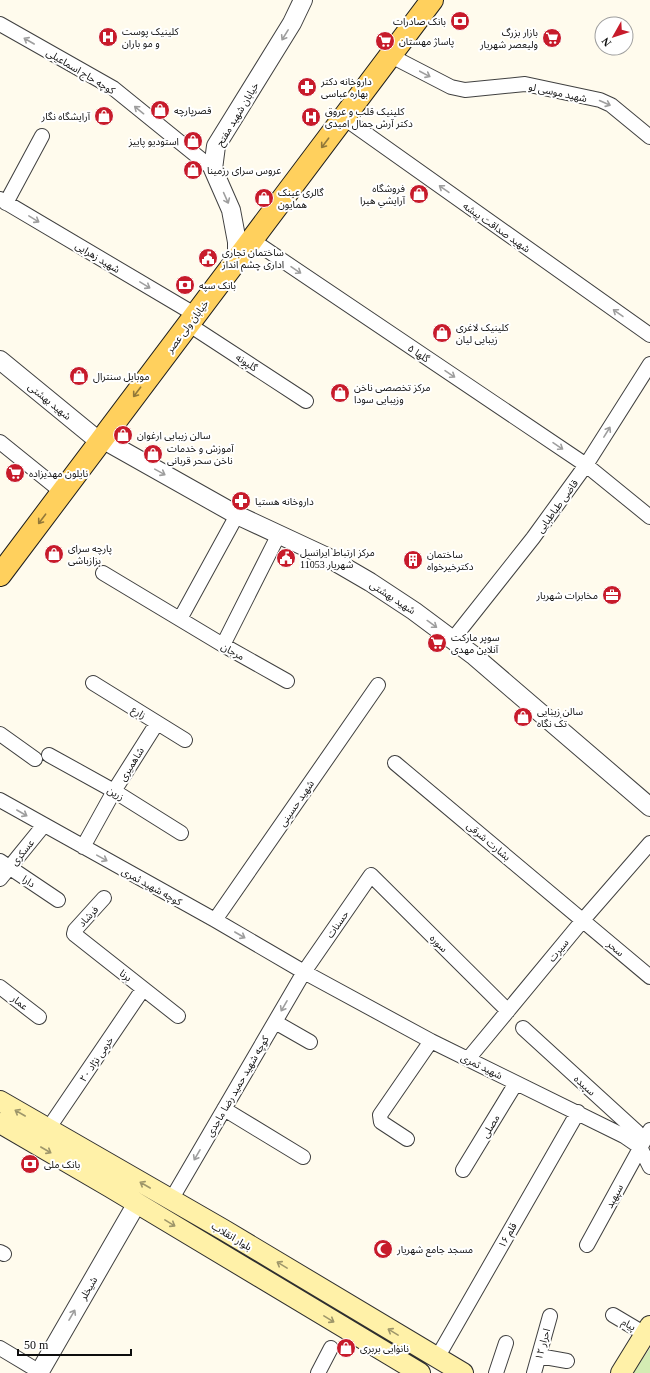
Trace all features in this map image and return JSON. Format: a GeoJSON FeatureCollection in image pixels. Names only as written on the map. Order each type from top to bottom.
{"type":"FeatureCollection","features":[{"type":"Feature","properties":{"kind":"main road","name":"خیابان ولی عصر"},"geometry":{"type":"LineString","coordinates":[[0,575],[432,0]]}},
{"type":"Feature","properties":{"kind":"main road","name":"بلوار انقلاب"},"geometry":{"type":"LineString","coordinates":[[0,1101],[171,1200],[463,1373]]}},
{"type":"Feature","properties":{"kind":"main road"},"geometry":{"type":"LineString","coordinates":[[0,1124],[137,1203],[420,1373]]}},
{"type":"Feature","properties":{"kind":"main road"},"geometry":{"type":"LineString","coordinates":[[304,1304],[315,1285]]}},
{"type":"Feature","properties":{"kind":"main road"},"geometry":{"type":"LineString","coordinates":[[621,1373],[647,1330]]}},
{"type":"Feature","properties":{"kind":"street","name":"خیابان شهید مفتح"},"geometry":{"type":"LineString","coordinates":[[213,169],[216,146],[292,23],[303,0]]}},
{"type":"Feature","properties":{"kind":"street","name":"کوچه حاج اسماعیلی"},"geometry":{"type":"LineString","coordinates":[[0,24],[112,88],[213,169]]}},
{"type":"Feature","properties":{"kind":"street","name":"شهید موسی لو"},"geometry":{"type":"LineString","coordinates":[[390,56],[451,87],[465,90],[525,84],[600,100],[611,105],[650,137]]}},
{"type":"Feature","properties":{"kind":"street","name":"شهید صداقت پیشه"},"geometry":{"type":"LineString","coordinates":[[344,118],[650,335]]}},
{"type":"Feature","properties":{"kind":"street"},"geometry":{"type":"LineString","coordinates":[[3,201],[42,136]]}},
{"type":"Feature","properties":{"kind":"street"},"geometry":{"type":"LineString","coordinates":[[213,169],[232,210],[237,242],[236,260]]}},
{"type":"Feature","properties":{"kind":"street","name":"شهید زهرایی"},"geometry":{"type":"LineString","coordinates":[[3,201],[192,319]]}},
{"type":"Feature","properties":{"kind":"street","name":"گلها ۵"},"geometry":{"type":"LineString","coordinates":[[252,240],[586,465],[650,517]]}},
{"type":"Feature","properties":{"kind":"street","name":"گلپونه"},"geometry":{"type":"LineString","coordinates":[[192,319],[306,401]]}},
{"type":"Feature","properties":{"kind":"street","name":"شهید بهشتی"},"geometry":{"type":"LineString","coordinates":[[0,360],[101,441],[236,515],[327,557],[370,582],[453,639],[650,807]]}},
{"type":"Feature","properties":{"kind":"street","name":"قاضی طباطبایی"},"geometry":{"type":"LineString","coordinates":[[453,639],[533,538],[586,465],[650,364]]}},
{"type":"Feature","properties":{"kind":"street"},"geometry":{"type":"LineString","coordinates":[[0,442],[62,492]]}},
{"type":"Feature","properties":{"kind":"street"},"geometry":{"type":"LineString","coordinates":[[103,573],[180,619],[236,515]]}},
{"type":"Feature","properties":{"kind":"street"},"geometry":{"type":"LineString","coordinates":[[223,645],[279,534]]}},
{"type":"Feature","properties":{"kind":"street","name":"مرجان"},"geometry":{"type":"LineString","coordinates":[[180,619],[287,681]]}},
{"type":"Feature","properties":{"kind":"street","name":"زارع"},"geometry":{"type":"LineString","coordinates":[[93,683],[185,740]]}},
{"type":"Feature","properties":{"kind":"street","name":"شهید حسینی"},"geometry":{"type":"LineString","coordinates":[[215,920],[378,685]]}},
{"type":"Feature","properties":{"kind":"street","name":"شاهمیری"},"geometry":{"type":"LineString","coordinates":[[83,847],[114,791],[157,723]]}},
{"type":"Feature","properties":{"kind":"street"},"geometry":{"type":"LineString","coordinates":[[0,734],[34,759]]}},
{"type":"Feature","properties":{"kind":"street","name":"زرین"},"geometry":{"type":"LineString","coordinates":[[49,755],[114,791],[181,833]]}},
{"type":"Feature","properties":{"kind":"street","name":"بشارت شرقی"},"geometry":{"type":"LineString","coordinates":[[395,763],[583,920]]}},
{"type":"Feature","properties":{"kind":"street","name":"کوچه شهید ثمری"},"geometry":{"type":"LineString","coordinates":[[0,800],[215,920],[304,972]]}},
{"type":"Feature","properties":{"kind":"street","name":"عسکری"},"geometry":{"type":"LineString","coordinates":[[0,879],[5,865],[44,825]]}},
{"type":"Feature","properties":{"kind":"street","name":"سیرت"},"geometry":{"type":"LineString","coordinates":[[468,1059],[583,920],[650,843]]}},
{"type":"Feature","properties":{"kind":"street","name":"دارا"},"geometry":{"type":"LineString","coordinates":[[5,865],[58,900]]}},
{"type":"Feature","properties":{"kind":"street","name":"حسنات"},"geometry":{"type":"LineString","coordinates":[[304,972],[371,875]]}},
{"type":"Feature","properties":{"kind":"street","name":"سوره"},"geometry":{"type":"LineString","coordinates":[[371,875],[508,1011]]}},
{"type":"Feature","properties":{"kind":"street","name":"فرشاد"},"geometry":{"type":"LineString","coordinates":[[74,934],[75,930],[104,898]]}},
{"type":"Feature","properties":{"kind":"street","name":"سحر"},"geometry":{"type":"LineString","coordinates":[[583,920],[650,977]]}},
{"type":"Feature","properties":{"kind":"street","name":"برنا"},"geometry":{"type":"LineString","coordinates":[[74,934],[178,1016]]}},
{"type":"Feature","properties":{"kind":"street","name":"کوچه شهید حمید رضا ماجدی"},"geometry":{"type":"LineString","coordinates":[[171,1200],[304,972]]}},
{"type":"Feature","properties":{"kind":"street","name":"شهید ثمری"},"geometry":{"type":"LineString","coordinates":[[304,972],[468,1059],[624,1136],[640,1147],[650,1167]]}},
{"type":"Feature","properties":{"kind":"street","name":"عمار"},"geometry":{"type":"LineString","coordinates":[[0,987],[39,1017]]}},
{"type":"Feature","properties":{"kind":"street","name":"خرمی نژاد ۲۰"},"geometry":{"type":"LineString","coordinates":[[48,1129],[143,989]]}},
{"type":"Feature","properties":{"kind":"street"},"geometry":{"type":"LineString","coordinates":[[275,1022],[310,1042]]}},
{"type":"Feature","properties":{"kind":"street","name":"سپیده"},"geometry":{"type":"LineString","coordinates":[[523,1028],[637,1132],[640,1147]]}},
{"type":"Feature","properties":{"kind":"street"},"geometry":{"type":"LineString","coordinates":[[407,1139],[382,1122],[380,1114],[431,1040]]}},
{"type":"Feature","properties":{"kind":"street","name":"مصلی"},"geometry":{"type":"LineString","coordinates":[[463,1170],[516,1083]]}},
{"type":"Feature","properties":{"kind":"street"},"geometry":{"type":"LineString","coordinates":[[224,1109],[303,1157]]}},
{"type":"Feature","properties":{"kind":"street","name":"قلم ۱۶"},"geometry":{"type":"LineString","coordinates":[[437,1358],[578,1112]]}},
{"type":"Feature","properties":{"kind":"street","name":"سپهبد"},"geometry":{"type":"LineString","coordinates":[[588,1245],[650,1130]]}},
{"type":"Feature","properties":{"kind":"street","name":"شیخلر"},"geometry":{"type":"LineString","coordinates":[[39,1372],[137,1203]]}},
{"type":"Feature","properties":{"kind":"street","name":"پیام"},"geometry":{"type":"LineString","coordinates":[[612,1315],[647,1330]]}},
{"type":"Feature","properties":{"kind":"street","name":"احرار ۱۲"},"geometry":{"type":"LineString","coordinates":[[534,1373],[550,1316]]}},
{"type":"Feature","properties":{"kind":"street"},"geometry":{"type":"LineString","coordinates":[[496,1373],[506,1343]]}},
{"type":"Feature","properties":{"kind":"street"},"geometry":{"type":"LineString","coordinates":[[0,1348],[39,1372]]}},
{"type":"Feature","properties":{"kind":"street"},"geometry":{"type":"LineString","coordinates":[[318,1373],[331,1348]]}},
{"type":"Feature","properties":{"kind":"street"},"geometry":{"type":"LineString","coordinates":[[539,1356],[567,1361]]}},
{"type":"Feature","properties":{"kind":"green space"},"geometry":{"type":"Polygon","coordinates":[[[650,1348],[650,1373],[633,1373],[650,1348]]]}},
{"type":"Feature","properties":{"kind":"place","name":"بانک صادرات"},"geometry":{"type":"Point","coordinates":[460,21]}},
{"type":"Feature","properties":{"kind":"place","name":"کلینیک پوست و مو باران"},"geometry":{"type":"Point","coordinates":[108,37]}},
{"type":"Feature","properties":{"kind":"place","name":"بازار بزرگ ولیعصر شهریار"},"geometry":{"type":"Point","coordinates":[552,38]}},
{"type":"Feature","properties":{"kind":"place","name":"پاساژ مهستان"},"geometry":{"type":"Point","coordinates":[385,41]}},
{"type":"Feature","properties":{"kind":"place","name":"داروخانه دکتر بهاره عباسی"},"geometry":{"type":"Point","coordinates":[307,87]}},
{"type":"Feature","properties":{"kind":"place","name":"قصرپارچه"},"geometry":{"type":"Point","coordinates":[160,110]}},
{"type":"Feature","properties":{"kind":"place","name":"آرایشگاه نگار"},"geometry":{"type":"Point","coordinates":[104,116]}},
{"type":"Feature","properties":{"kind":"place","name":"کلینیک قلب و عروق دکتر آرش جمال امیدی"},"geometry":{"type":"Point","coordinates":[311,117]}},
{"type":"Feature","properties":{"kind":"place","name":"استودیو پاییز"},"geometry":{"type":"Point","coordinates":[193,141]}},
{"type":"Feature","properties":{"kind":"place","name":"عروس سرای رزمینا"},"geometry":{"type":"Point","coordinates":[193,170]}},
{"type":"Feature","properties":{"kind":"place","name":"فروشگاه آرايشي هيرا"},"geometry":{"type":"Point","coordinates":[419,194]}},
{"type":"Feature","properties":{"kind":"place","name":"گالری عینک همایون"},"geometry":{"type":"Point","coordinates":[264,198]}},
{"type":"Feature","properties":{"kind":"place","name":"ساختمان تجاری اداری چشم انداز"},"geometry":{"type":"Point","coordinates":[208,258]}},
{"type":"Feature","properties":{"kind":"place","name":"بانک سپه"},"geometry":{"type":"Point","coordinates":[185,285]}},
{"type":"Feature","properties":{"kind":"place","name":"کلینیک لاغری زیبایی لیان"},"geometry":{"type":"Point","coordinates":[442,333]}},
{"type":"Feature","properties":{"kind":"place","name":"موبایل سنترال"},"geometry":{"type":"Point","coordinates":[79,376]}},
{"type":"Feature","properties":{"kind":"place","name":"مرکز تخصصی ناخن وزیبایی سودا"},"geometry":{"type":"Point","coordinates":[340,393]}},
{"type":"Feature","properties":{"kind":"place","name":"سالن زیبایی ارغوان"},"geometry":{"type":"Point","coordinates":[123,435]}},
{"type":"Feature","properties":{"kind":"place","name":"آموزش و‌ خدمات ناخن سحر قربانی"},"geometry":{"type":"Point","coordinates":[153,454]}},
{"type":"Feature","properties":{"kind":"place","name":"نایلون مهدیزاده"},"geometry":{"type":"Point","coordinates":[15,473]}},
{"type":"Feature","properties":{"kind":"place","name":"داروخانه هستیا"},"geometry":{"type":"Point","coordinates":[241,501]}},
{"type":"Feature","properties":{"kind":"place","name":"پارچه سرای بزازباشی"},"geometry":{"type":"Point","coordinates":[54,554]}},
{"type":"Feature","properties":{"kind":"place","name":"مرکز ارتباط ایرانسل 11053 شهریار"},"geometry":{"type":"Point","coordinates":[286,558]}},
{"type":"Feature","properties":{"kind":"place","name":"ساختمان دکترخیرخواه"},"geometry":{"type":"Point","coordinates":[413,560]}},
{"type":"Feature","properties":{"kind":"place","name":"مخابرات شهربار"},"geometry":{"type":"Point","coordinates":[612,595]}},
{"type":"Feature","properties":{"kind":"place","name":"سوپر مارکت آنلاین مهدی"},"geometry":{"type":"Point","coordinates":[437,643]}},
{"type":"Feature","properties":{"kind":"place","name":"سالن زیبایی تک نگاه"},"geometry":{"type":"Point","coordinates":[523,717]}},
{"type":"Feature","properties":{"kind":"place","name":"بانک ملی"},"geometry":{"type":"Point","coordinates":[30,1164]}},
{"type":"Feature","properties":{"kind":"place","name":"مسجد جامع شهریار"},"geometry":{"type":"Point","coordinates":[383,1249]}},
{"type":"Feature","properties":{"kind":"place","name":"نانوایی بربری"},"geometry":{"type":"Point","coordinates":[346,1348]}}]}
